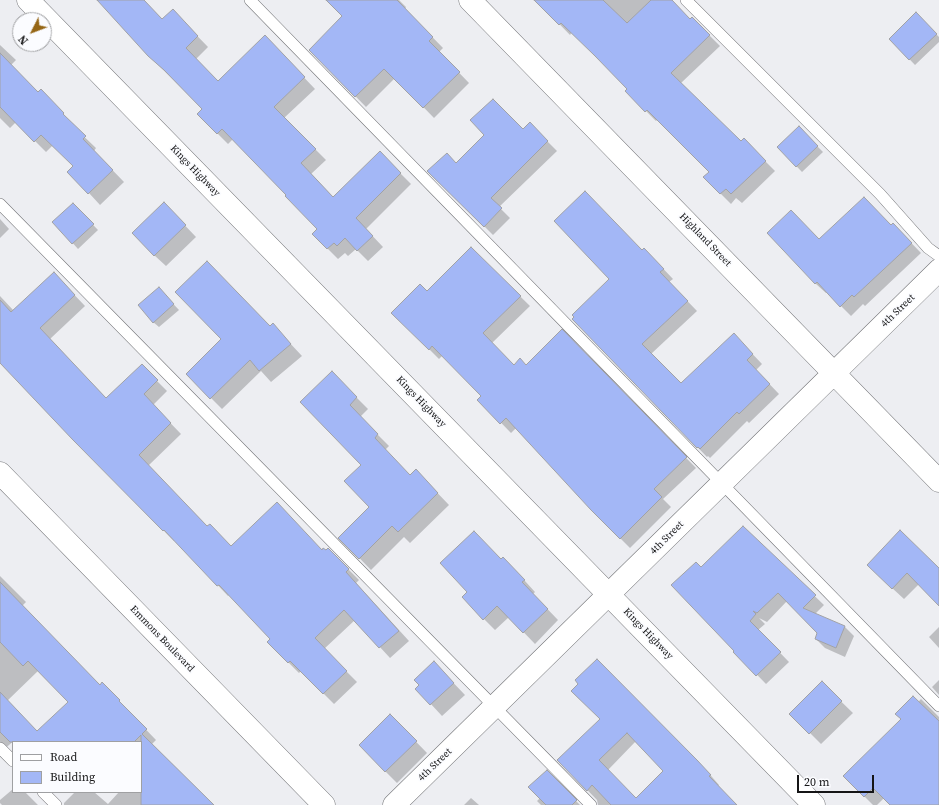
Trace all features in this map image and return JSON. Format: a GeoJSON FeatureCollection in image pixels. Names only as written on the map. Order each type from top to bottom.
{"type":"FeatureCollection","features":[{"type":"Feature","properties":{"kind":"street","name":"Kings Highway"},"geometry":{"type":"LineString","coordinates":[[28,0],[814,805]]}},
{"type":"Feature","properties":{"kind":"street","name":"Highland Street"},"geometry":{"type":"LineString","coordinates":[[470,0],[939,481]]}},
{"type":"Feature","properties":{"kind":"street","name":"4th Street"},"geometry":{"type":"LineString","coordinates":[[394,805],[939,270]]}},
{"type":"Feature","properties":{"kind":"street","name":"Emmons Boulevard"},"geometry":{"type":"LineString","coordinates":[[0,473],[324,805]]}},
{"type":"Feature","properties":{"kind":"lane"},"geometry":{"type":"LineString","coordinates":[[250,0],[939,706]]}},
{"type":"Feature","properties":{"kind":"lane"},"geometry":{"type":"LineString","coordinates":[[686,0],[880,194],[928,248],[939,256]]}},
{"type":"Feature","properties":{"kind":"lane"},"geometry":{"type":"LineString","coordinates":[[0,204],[591,805]]}},
{"type":"Feature","properties":{"kind":"lane"},"geometry":{"type":"LineString","coordinates":[[0,748],[12,760]]}},
{"type":"Feature","properties":{"kind":"lane"},"geometry":{"type":"LineString","coordinates":[[44,793],[56,805]]}},
{"type":"Feature","properties":{"kind":"building"},"geometry":{"type":"Polygon","coordinates":[[[97,0],[144,0],[162,19],[173,9],[198,36],[186,48],[218,81],[265,35],[305,77],[274,107],[316,149],[301,163],[333,197],[380,151],[401,173],[356,218],[373,236],[357,251],[345,238],[337,246],[334,243],[327,249],[312,234],[317,229],[285,196],[286,195],[222,129],[217,134],[197,114],[202,109],[164,70],[148,56],[97,0]]]}},
{"type":"Feature","properties":{"kind":"building"},"geometry":{"type":"Polygon","coordinates":[[[326,0],[397,0],[433,37],[429,41],[460,72],[423,108],[384,69],[355,97],[309,50],[342,16],[326,0]]]}},
{"type":"Feature","properties":{"kind":"building"},"geometry":{"type":"Polygon","coordinates":[[[534,0],[603,0],[627,23],[651,0],[672,0],[690,19],[692,17],[710,35],[671,73],[741,141],[744,138],[766,161],[731,194],[726,189],[720,194],[703,177],[709,172],[647,110],[645,112],[625,91],[627,89],[595,56],[561,23],[559,25],[534,0]]]}},
{"type":"Feature","properties":{"kind":"building"},"geometry":{"type":"Polygon","coordinates":[[[916,12],[937,34],[909,60],[889,39],[916,12]]]}},
{"type":"Feature","properties":{"kind":"building"},"geometry":{"type":"Polygon","coordinates":[[[0,53],[38,92],[41,89],[64,113],[63,114],[86,136],[83,139],[113,170],[88,194],[67,172],[73,166],[41,135],[34,142],[0,107],[0,53]]]}},
{"type":"Feature","properties":{"kind":"building"},"geometry":{"type":"Polygon","coordinates":[[[493,99],[523,129],[530,122],[548,141],[491,198],[502,208],[484,227],[427,171],[447,153],[456,163],[484,135],[470,120],[493,99]]]}},
{"type":"Feature","properties":{"kind":"building"},"geometry":{"type":"Polygon","coordinates":[[[799,126],[818,146],[796,167],[777,147],[799,126]]]}},
{"type":"Feature","properties":{"kind":"building"},"geometry":{"type":"Polygon","coordinates":[[[585,191],[642,250],[644,248],[664,269],[660,272],[688,301],[642,344],[681,383],[734,333],[753,354],[747,360],[770,384],[739,414],[737,412],[700,449],[698,447],[697,448],[572,319],[574,317],[572,315],[609,279],[554,221],[585,191]]]}},
{"type":"Feature","properties":{"kind":"building"},"geometry":{"type":"Polygon","coordinates":[[[864,197],[891,225],[893,223],[912,243],[854,297],[852,295],[840,307],[817,282],[815,284],[767,233],[791,210],[819,239],[864,197]]]}},
{"type":"Feature","properties":{"kind":"building"},"geometry":{"type":"Polygon","coordinates":[[[164,202],[186,225],[154,256],[132,233],[164,202]]]}},
{"type":"Feature","properties":{"kind":"building"},"geometry":{"type":"Polygon","coordinates":[[[73,203],[94,224],[72,244],[52,222],[73,203]]]}},
{"type":"Feature","properties":{"kind":"building"},"geometry":{"type":"Polygon","coordinates":[[[471,247],[521,296],[483,333],[514,365],[520,358],[526,365],[562,329],[687,457],[654,489],[662,497],[620,539],[591,510],[506,418],[500,424],[477,400],[481,396],[432,346],[429,350],[391,313],[420,284],[427,291],[471,247]]]}},
{"type":"Feature","properties":{"kind":"building"},"geometry":{"type":"Polygon","coordinates":[[[207,261],[270,326],[273,323],[291,344],[259,371],[250,360],[210,399],[186,374],[221,339],[175,292],[207,261]]]}},
{"type":"Feature","properties":{"kind":"building"},"geometry":{"type":"Polygon","coordinates":[[[54,272],[75,295],[40,328],[106,398],[142,364],[158,380],[144,394],[171,423],[139,455],[207,526],[210,524],[231,546],[277,502],[322,550],[323,548],[326,550],[328,548],[349,569],[346,572],[399,631],[379,648],[344,610],[315,638],[347,671],[323,694],[290,661],[288,663],[267,642],[270,639],[219,585],[217,586],[164,530],[163,531],[73,440],[0,363],[0,300],[11,312],[54,272]]]}},
{"type":"Feature","properties":{"kind":"building"},"geometry":{"type":"Polygon","coordinates":[[[159,287],[174,304],[153,323],[138,305],[159,287]]]}},
{"type":"Feature","properties":{"kind":"building"},"geometry":{"type":"Polygon","coordinates":[[[332,371],[357,397],[350,405],[378,434],[375,438],[410,475],[416,469],[438,493],[398,532],[392,526],[359,559],[338,538],[369,507],[344,481],[361,465],[300,402],[332,371]]]}},
{"type":"Feature","properties":{"kind":"building"},"geometry":{"type":"Polygon","coordinates":[[[743,526],[816,595],[803,608],[845,626],[836,648],[815,639],[817,633],[778,593],[757,613],[753,611],[756,614],[750,621],[781,652],[756,676],[671,585],[696,562],[701,567],[743,526]]]}},
{"type":"Feature","properties":{"kind":"building"},"geometry":{"type":"Polygon","coordinates":[[[900,530],[939,568],[939,606],[907,573],[892,589],[867,565],[900,530]]]}},
{"type":"Feature","properties":{"kind":"building"},"geometry":{"type":"Polygon","coordinates":[[[474,531],[501,559],[503,557],[525,580],[522,582],[548,609],[523,633],[497,606],[483,620],[462,597],[467,592],[440,563],[474,531]]]}},
{"type":"Feature","properties":{"kind":"building"},"geometry":{"type":"Polygon","coordinates":[[[0,582],[100,685],[102,682],[120,700],[119,701],[147,729],[142,734],[214,805],[141,805],[141,735],[135,741],[10,742],[0,732],[0,692],[37,731],[68,702],[28,661],[23,666],[0,642],[0,582]]]}},
{"type":"Feature","properties":{"kind":"building"},"geometry":{"type":"Polygon","coordinates":[[[597,659],[697,760],[711,775],[709,776],[737,805],[611,805],[592,785],[587,791],[557,760],[600,719],[571,691],[578,684],[575,680],[597,659]],[[627,733],[599,760],[636,798],[663,771],[627,733]]]}},
{"type":"Feature","properties":{"kind":"building"},"geometry":{"type":"Polygon","coordinates":[[[434,661],[454,683],[430,705],[415,689],[419,685],[414,680],[434,661]]]}},
{"type":"Feature","properties":{"kind":"building"},"geometry":{"type":"Polygon","coordinates":[[[822,681],[842,701],[809,734],[789,714],[822,681]]]}},
{"type":"Feature","properties":{"kind":"building"},"geometry":{"type":"Polygon","coordinates":[[[913,696],[939,721],[939,805],[890,805],[873,788],[864,797],[843,776],[901,719],[895,714],[913,696]]]}},
{"type":"Feature","properties":{"kind":"building"},"geometry":{"type":"Polygon","coordinates":[[[390,714],[417,741],[385,772],[359,745],[390,714]]]}},
{"type":"Feature","properties":{"kind":"building"},"geometry":{"type":"Polygon","coordinates":[[[547,770],[577,800],[572,805],[546,805],[528,787],[547,770]]]}}]}
